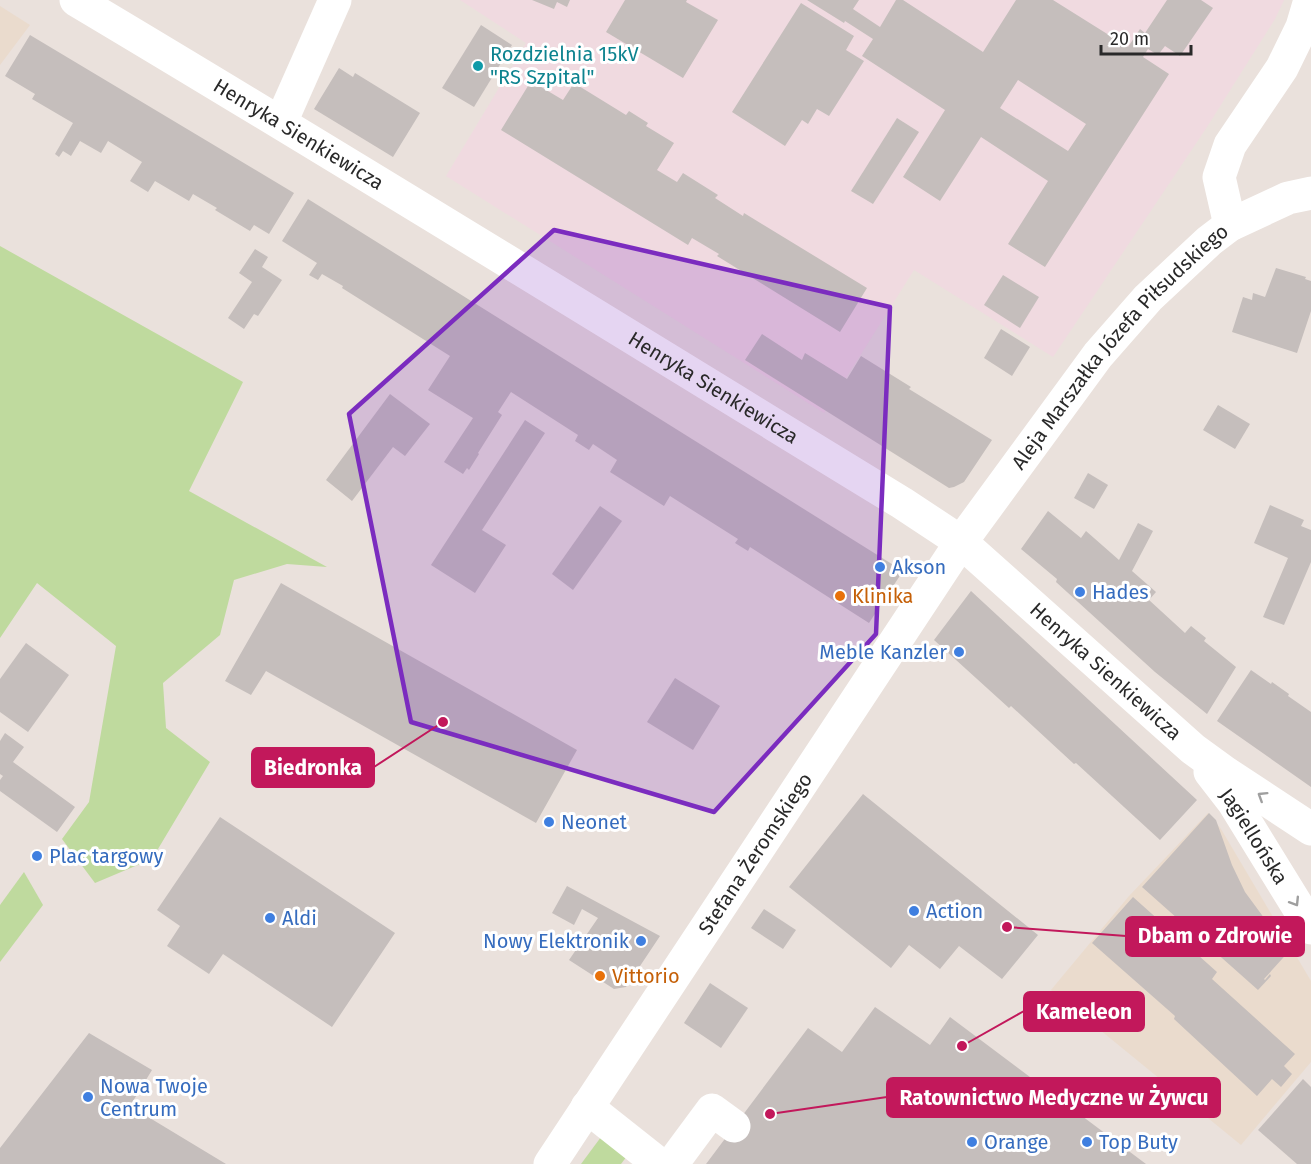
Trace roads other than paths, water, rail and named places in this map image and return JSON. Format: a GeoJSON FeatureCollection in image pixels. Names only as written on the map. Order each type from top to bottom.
{"type":"FeatureCollection","features":[{"type":"Feature","properties":{"kind":"street","name":"Henryka Sienkiewicza"},"geometry":{"type":"LineString","coordinates":[[76,0],[280,122],[902,503],[961,542],[1192,749],[1311,828]]}},
{"type":"Feature","properties":{"kind":"street"},"geometry":{"type":"LineString","coordinates":[[280,122],[334,0]]}},
{"type":"Feature","properties":{"kind":"street"},"geometry":{"type":"LineString","coordinates":[[1230,225],[1219,177],[1230,145],[1282,68],[1302,27],[1310,0]]}},
{"type":"Feature","properties":{"kind":"street","name":"Aleja Marszałka Józefa Piłsudskiego"},"geometry":{"type":"LineString","coordinates":[[961,542],[1098,355],[1148,298],[1209,241],[1230,225],[1288,198],[1311,193]]}},
{"type":"Feature","properties":{"kind":"street","name":"Stefana Żeromskiego"},"geometry":{"type":"LineString","coordinates":[[550,1164],[961,542]]}},
{"type":"Feature","properties":{"kind":"street","name":"Jagiellońska"},"geometry":{"type":"LineString","coordinates":[[1192,749],[1234,803],[1311,928]]}},
{"type":"Feature","properties":{"kind":"street"},"geometry":{"type":"LineString","coordinates":[[587,1107],[659,1164]]}},
{"type":"Feature","properties":{"kind":"street"},"geometry":{"type":"LineString","coordinates":[[672,1164],[712,1110],[734,1126]]}},
{"type":"Feature","properties":{"kind":"place","name":"Rozdzielnia 15kV \"RS Szpital\""},"geometry":{"type":"Point","coordinates":[478,66]}},
{"type":"Feature","properties":{"kind":"place","name":"Akson"},"geometry":{"type":"Point","coordinates":[880,567]}},
{"type":"Feature","properties":{"kind":"place","name":"Hades"},"geometry":{"type":"Point","coordinates":[1080,592]}},
{"type":"Feature","properties":{"kind":"place","name":"Klinika"},"geometry":{"type":"Point","coordinates":[840,596]}},
{"type":"Feature","properties":{"kind":"place","name":"Meble Kanzler"},"geometry":{"type":"Point","coordinates":[959,652]}},
{"type":"Feature","properties":{"kind":"place","name":"Biedronka"},"geometry":{"type":"Point","coordinates":[443,722]}},
{"type":"Feature","properties":{"kind":"place","name":"Neonet"},"geometry":{"type":"Point","coordinates":[549,822]}},
{"type":"Feature","properties":{"kind":"place","name":"Plac targowy"},"geometry":{"type":"Point","coordinates":[37,856]}},
{"type":"Feature","properties":{"kind":"place","name":"Action"},"geometry":{"type":"Point","coordinates":[914,911]}},
{"type":"Feature","properties":{"kind":"place","name":"Aldi"},"geometry":{"type":"Point","coordinates":[270,918]}},
{"type":"Feature","properties":{"kind":"place","name":"Dbam o Zdrowie"},"geometry":{"type":"Point","coordinates":[1007,927]}},
{"type":"Feature","properties":{"kind":"place","name":"Nowy Elektronik"},"geometry":{"type":"Point","coordinates":[641,941]}},
{"type":"Feature","properties":{"kind":"place","name":"Vittorio"},"geometry":{"type":"Point","coordinates":[600,976]}},
{"type":"Feature","properties":{"kind":"place","name":"Kameleon"},"geometry":{"type":"Point","coordinates":[962,1046]}},
{"type":"Feature","properties":{"kind":"place","name":"Nowa Twoje Centrum"},"geometry":{"type":"Point","coordinates":[88,1097]}},
{"type":"Feature","properties":{"kind":"place","name":"Ratownictwo Medyczne w Żywcu"},"geometry":{"type":"Point","coordinates":[770,1114]}},
{"type":"Feature","properties":{"kind":"place","name":"Orange"},"geometry":{"type":"Point","coordinates":[972,1142]}},
{"type":"Feature","properties":{"kind":"place","name":"Top Buty"},"geometry":{"type":"Point","coordinates":[1087,1142]}}]}
